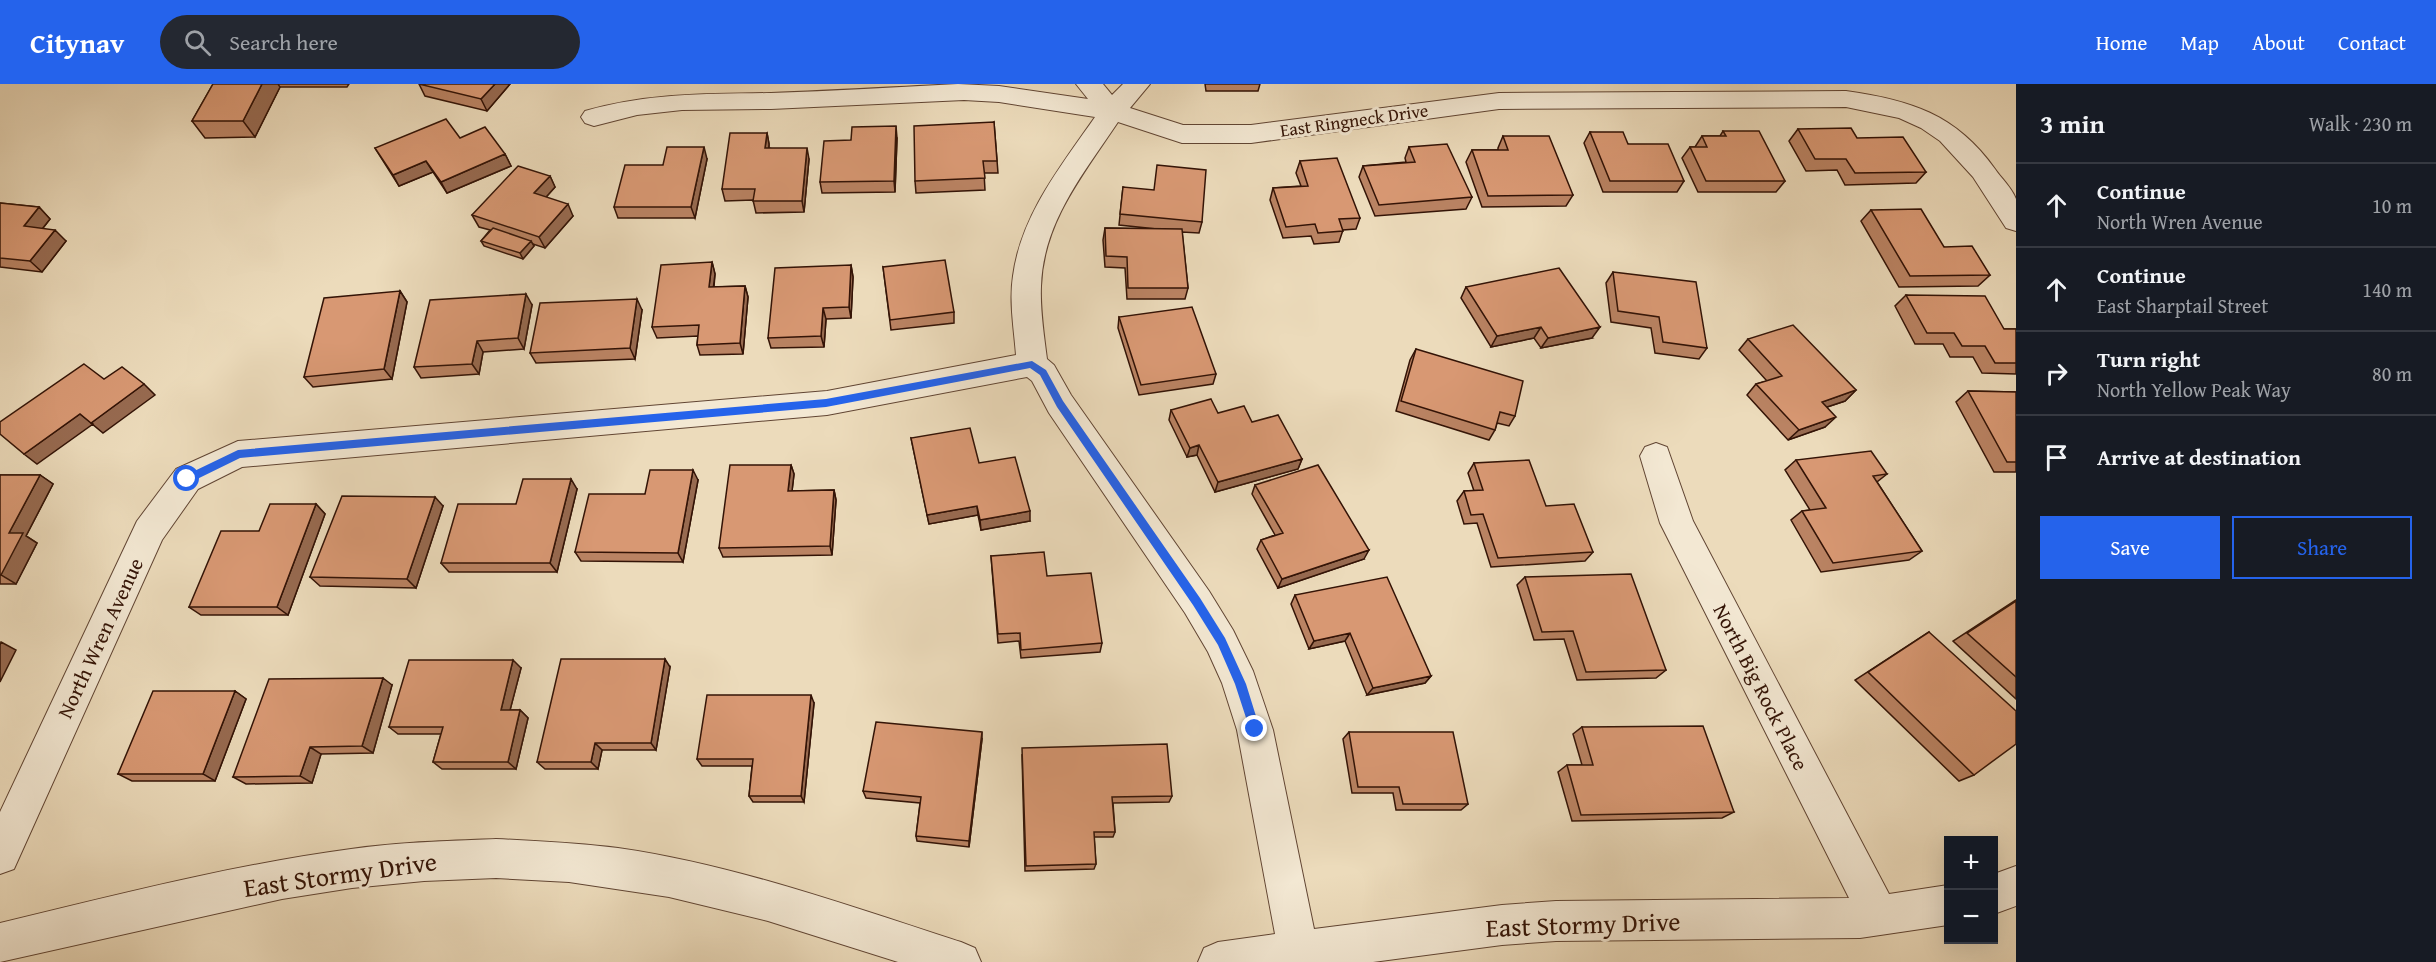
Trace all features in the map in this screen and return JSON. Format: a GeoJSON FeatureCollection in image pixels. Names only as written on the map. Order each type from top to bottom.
{"type":"FeatureCollection","features":[{"type":"Feature","properties":{"kind":"street"},"geometry":{"type":"LineString","coordinates":[[1089,84],[1112,111]]}},
{"type":"Feature","properties":{"kind":"street"},"geometry":{"type":"LineString","coordinates":[[1137,84],[1112,111],[1041,223],[1032,249],[1026,278],[1032,364],[1043,373],[1060,404],[1197,602],[1226,652],[1240,684],[1255,729],[1298,951]]}},
{"type":"Feature","properties":{"kind":"street","name":"East Ringneck Drive"},"geometry":{"type":"LineString","coordinates":[[594,117],[637,107],[682,102],[771,101],[964,92],[999,94],[1112,111],[1182,134],[1251,134],[1465,104],[1533,100],[1846,99],[1882,103],[1921,116],[1954,137],[1969,153],[2016,221]]}},
{"type":"Feature","properties":{"kind":"street","name":"North Wren Avenue"},"geometry":{"type":"LineString","coordinates":[[0,855],[149,531],[187,479],[238,454],[826,403],[1032,364]]}},
{"type":"Feature","properties":{"kind":"street","name":"North Big Rock Place"},"geometry":{"type":"LineString","coordinates":[[1656,456],[1677,523],[1878,914]]}},
{"type":"Feature","properties":{"kind":"street","name":"East Stormy Drive"},"geometry":{"type":"LineString","coordinates":[[0,943],[307,873],[397,861],[484,858],[570,862],[672,877],[738,893],[961,962]]}},
{"type":"Feature","properties":{"kind":"street"},"geometry":{"type":"LineString","coordinates":[[1998,893],[2016,886]]}},
{"type":"Feature","properties":{"kind":"street","name":"East Stormy Drive"},"geometry":{"type":"LineString","coordinates":[[1218,962],[1502,925],[1556,921],[1860,918],[1944,906]]}},
{"type":"Feature","properties":{"kind":"building"},"geometry":{"type":"Polygon","coordinates":[[[213,84],[262,84],[243,121],[192,121],[213,84]]]}},
{"type":"Feature","properties":{"kind":"building"},"geometry":{"type":"Polygon","coordinates":[[[419,84],[495,84],[481,99],[419,84]]]}},
{"type":"Feature","properties":{"kind":"building"},"geometry":{"type":"Polygon","coordinates":[[[446,119],[460,138],[485,127],[505,154],[441,182],[426,161],[393,175],[375,148],[446,119]]]}},
{"type":"Feature","properties":{"kind":"building"},"geometry":{"type":"Polygon","coordinates":[[[994,122],[997,161],[983,161],[985,178],[915,181],[914,126],[994,122]]]}},
{"type":"Feature","properties":{"kind":"building"},"geometry":{"type":"Polygon","coordinates":[[[896,126],[894,181],[820,182],[824,141],[851,140],[852,127],[896,126]]]}},
{"type":"Feature","properties":{"kind":"building"},"geometry":{"type":"Polygon","coordinates":[[[1851,128],[1857,138],[1903,137],[1926,172],[1855,173],[1846,159],[1815,159],[1798,129],[1851,128]]]}},
{"type":"Feature","properties":{"kind":"building"},"geometry":{"type":"Polygon","coordinates":[[[1723,131],[1759,131],[1785,181],[1706,181],[1690,147],[1707,147],[1702,136],[1726,136],[1723,131]]]}},
{"type":"Feature","properties":{"kind":"building"},"geometry":{"type":"Polygon","coordinates":[[[1590,132],[1623,132],[1628,144],[1668,144],[1684,181],[1610,181],[1590,132]]]}},
{"type":"Feature","properties":{"kind":"building"},"geometry":{"type":"Polygon","coordinates":[[[730,133],[767,133],[765,148],[807,148],[802,201],[753,201],[755,189],[722,189],[730,133]]]}},
{"type":"Feature","properties":{"kind":"building"},"geometry":{"type":"Polygon","coordinates":[[[1503,136],[1549,136],[1573,195],[1488,196],[1472,150],[1508,150],[1503,136]]]}},
{"type":"Feature","properties":{"kind":"building"},"geometry":{"type":"Polygon","coordinates":[[[1447,144],[1472,197],[1379,205],[1363,166],[1415,162],[1409,147],[1447,144]]]}},
{"type":"Feature","properties":{"kind":"building"},"geometry":{"type":"Polygon","coordinates":[[[667,147],[704,147],[691,207],[614,207],[625,165],[663,165],[667,147]]]}},
{"type":"Feature","properties":{"kind":"building"},"geometry":{"type":"Polygon","coordinates":[[[1337,158],[1360,218],[1339,219],[1343,231],[1318,233],[1315,224],[1286,227],[1273,188],[1308,186],[1300,161],[1337,158]]]}},
{"type":"Feature","properties":{"kind":"building"},"geometry":{"type":"Polygon","coordinates":[[[1157,165],[1206,170],[1202,222],[1120,214],[1123,187],[1154,190],[1157,165]]]}},
{"type":"Feature","properties":{"kind":"building"},"geometry":{"type":"Polygon","coordinates":[[[518,166],[550,176],[534,193],[568,204],[539,237],[472,215],[518,166]]]}},
{"type":"Feature","properties":{"kind":"building"},"geometry":{"type":"Polygon","coordinates":[[[0,203],[39,207],[24,226],[55,230],[30,261],[0,258],[0,203]]]}},
{"type":"Feature","properties":{"kind":"building"},"geometry":{"type":"Polygon","coordinates":[[[1921,209],[1944,247],[1972,246],[1990,275],[1910,276],[1871,210],[1921,209]]]}},
{"type":"Feature","properties":{"kind":"building"},"geometry":{"type":"Polygon","coordinates":[[[493,228],[531,241],[520,253],[481,241],[493,228]]]}},
{"type":"Feature","properties":{"kind":"building"},"geometry":{"type":"Polygon","coordinates":[[[1105,228],[1182,229],[1188,288],[1128,288],[1127,257],[1106,256],[1105,228]]]}},
{"type":"Feature","properties":{"kind":"building"},"geometry":{"type":"Polygon","coordinates":[[[945,260],[954,312],[890,320],[883,267],[945,260]]]}},
{"type":"Feature","properties":{"kind":"building"},"geometry":{"type":"Polygon","coordinates":[[[712,262],[709,287],[745,286],[740,343],[697,345],[699,325],[652,327],[661,265],[712,262]]]}},
{"type":"Feature","properties":{"kind":"building"},"geometry":{"type":"Polygon","coordinates":[[[851,265],[849,307],[823,308],[821,336],[768,338],[775,268],[851,265]]]}},
{"type":"Feature","properties":{"kind":"building"},"geometry":{"type":"Polygon","coordinates":[[[1559,268],[1600,327],[1548,338],[1541,327],[1497,336],[1466,287],[1559,268]]]}},
{"type":"Feature","properties":{"kind":"building"},"geometry":{"type":"Polygon","coordinates":[[[1613,272],[1696,282],[1707,348],[1663,342],[1659,317],[1618,311],[1613,272]]]}},
{"type":"Feature","properties":{"kind":"building"},"geometry":{"type":"Polygon","coordinates":[[[400,291],[384,369],[304,377],[324,298],[400,291]]]}},
{"type":"Feature","properties":{"kind":"building"},"geometry":{"type":"Polygon","coordinates":[[[526,294],[518,338],[477,341],[472,364],[414,367],[430,300],[526,294]]]}},
{"type":"Feature","properties":{"kind":"building"},"geometry":{"type":"Polygon","coordinates":[[[1906,295],[1985,296],[2004,329],[2016,329],[2016,363],[1995,363],[1985,346],[1962,346],[1954,333],[1927,333],[1906,295]]]}},
{"type":"Feature","properties":{"kind":"building"},"geometry":{"type":"Polygon","coordinates":[[[637,299],[630,348],[530,353],[540,303],[637,299]]]}},
{"type":"Feature","properties":{"kind":"building"},"geometry":{"type":"Polygon","coordinates":[[[1192,307],[1216,374],[1141,385],[1119,317],[1192,307]]]}},
{"type":"Feature","properties":{"kind":"building"},"geometry":{"type":"Polygon","coordinates":[[[1793,325],[1856,390],[1822,402],[1836,417],[1799,430],[1756,384],[1782,376],[1748,339],[1793,325]]]}},
{"type":"Feature","properties":{"kind":"building"},"geometry":{"type":"Polygon","coordinates":[[[1416,349],[1523,381],[1515,416],[1500,412],[1495,430],[1401,401],[1416,349]]]}},
{"type":"Feature","properties":{"kind":"building"},"geometry":{"type":"Polygon","coordinates":[[[84,364],[104,379],[122,367],[144,384],[91,423],[80,414],[24,454],[0,434],[0,422],[84,364]]]}},
{"type":"Feature","properties":{"kind":"building"},"geometry":{"type":"Polygon","coordinates":[[[1968,391],[2016,392],[2016,462],[2007,462],[1968,391]]]}},
{"type":"Feature","properties":{"kind":"building"},"geometry":{"type":"Polygon","coordinates":[[[1211,399],[1218,413],[1244,406],[1252,422],[1278,415],[1302,459],[1218,482],[1199,445],[1190,448],[1171,410],[1211,399]]]}},
{"type":"Feature","properties":{"kind":"building"},"geometry":{"type":"Polygon","coordinates":[[[970,428],[979,463],[1015,457],[1030,511],[980,520],[977,506],[927,515],[911,438],[970,428]]]}},
{"type":"Feature","properties":{"kind":"building"},"geometry":{"type":"Polygon","coordinates":[[[1871,451],[1887,474],[1873,476],[1922,551],[1833,563],[1802,511],[1826,508],[1796,460],[1871,451]]]}},
{"type":"Feature","properties":{"kind":"building"},"geometry":{"type":"Polygon","coordinates":[[[1529,460],[1546,506],[1574,504],[1593,552],[1498,558],[1483,514],[1471,515],[1464,491],[1483,490],[1474,463],[1529,460]]]}},
{"type":"Feature","properties":{"kind":"building"},"geometry":{"type":"Polygon","coordinates":[[[730,465],[791,465],[788,491],[834,490],[830,546],[719,548],[730,465]]]}},
{"type":"Feature","properties":{"kind":"building"},"geometry":{"type":"Polygon","coordinates":[[[1318,465],[1369,550],[1282,579],[1261,540],[1283,533],[1255,485],[1318,465]]]}},
{"type":"Feature","properties":{"kind":"building"},"geometry":{"type":"Polygon","coordinates":[[[650,470],[693,470],[678,553],[575,552],[589,494],[645,494],[650,470]]]}},
{"type":"Feature","properties":{"kind":"building"},"geometry":{"type":"Polygon","coordinates":[[[0,475],[40,475],[9,533],[23,533],[1,575],[0,575],[0,475]]]}},
{"type":"Feature","properties":{"kind":"building"},"geometry":{"type":"Polygon","coordinates":[[[523,479],[571,479],[550,563],[441,563],[458,504],[516,504],[523,479]]]}},
{"type":"Feature","properties":{"kind":"building"},"geometry":{"type":"Polygon","coordinates":[[[342,496],[435,497],[407,579],[310,577],[342,496]]]}},
{"type":"Feature","properties":{"kind":"building"},"geometry":{"type":"Polygon","coordinates":[[[270,504],[316,504],[277,607],[189,607],[221,531],[259,531],[270,504]]]}},
{"type":"Feature","properties":{"kind":"building"},"geometry":{"type":"Polygon","coordinates":[[[1044,552],[1047,576],[1091,573],[1102,643],[1021,650],[1020,633],[998,634],[991,556],[1044,552]]]}},
{"type":"Feature","properties":{"kind":"building"},"geometry":{"type":"Polygon","coordinates":[[[1631,574],[1666,670],[1586,672],[1573,631],[1542,632],[1525,577],[1631,574]]]}},
{"type":"Feature","properties":{"kind":"building"},"geometry":{"type":"Polygon","coordinates":[[[1387,577],[1431,676],[1373,688],[1350,633],[1314,641],[1295,595],[1387,577]]]}},
{"type":"Feature","properties":{"kind":"building"},"geometry":{"type":"Polygon","coordinates":[[[2016,601],[2016,677],[1967,633],[2016,601]]]}},
{"type":"Feature","properties":{"kind":"building"},"geometry":{"type":"Polygon","coordinates":[[[1929,632],[2016,711],[2016,744],[1974,775],[1868,672],[1929,632]]]}},
{"type":"Feature","properties":{"kind":"building"},"geometry":{"type":"Polygon","coordinates":[[[561,659],[665,659],[651,743],[595,743],[591,762],[537,762],[561,659]]]}},
{"type":"Feature","properties":{"kind":"building"},"geometry":{"type":"Polygon","coordinates":[[[409,660],[513,660],[501,710],[520,710],[508,762],[433,762],[443,727],[389,727],[409,660]]]}},
{"type":"Feature","properties":{"kind":"building"},"geometry":{"type":"Polygon","coordinates":[[[383,678],[362,746],[310,747],[300,776],[233,777],[269,679],[383,678]]]}},
{"type":"Feature","properties":{"kind":"building"},"geometry":{"type":"Polygon","coordinates":[[[153,691],[235,691],[203,774],[118,774],[153,691]]]}},
{"type":"Feature","properties":{"kind":"building"},"geometry":{"type":"Polygon","coordinates":[[[707,695],[811,695],[801,796],[749,796],[753,759],[697,759],[707,695]]]}},
{"type":"Feature","properties":{"kind":"building"},"geometry":{"type":"Polygon","coordinates":[[[876,722],[982,732],[969,841],[916,836],[921,797],[863,791],[876,722]]]}},
{"type":"Feature","properties":{"kind":"building"},"geometry":{"type":"Polygon","coordinates":[[[1703,726],[1734,812],[1581,815],[1567,765],[1593,765],[1582,727],[1703,726]]]}},
{"type":"Feature","properties":{"kind":"building"},"geometry":{"type":"Polygon","coordinates":[[[1349,732],[1453,732],[1468,804],[1403,804],[1399,787],[1358,787],[1349,732]]]}},
{"type":"Feature","properties":{"kind":"building"},"geometry":{"type":"Polygon","coordinates":[[[1167,744],[1172,796],[1112,797],[1115,832],[1094,832],[1096,864],[1026,866],[1022,748],[1167,744]]]}},
{"type":"Feature","properties":{"kind":"route"},"geometry":{"type":"LineString","coordinates":[[187,479],[238,454],[826,403],[1032,364],[1043,373],[1060,404],[1197,602],[1221,641],[1240,684],[1255,729]]}}]}
